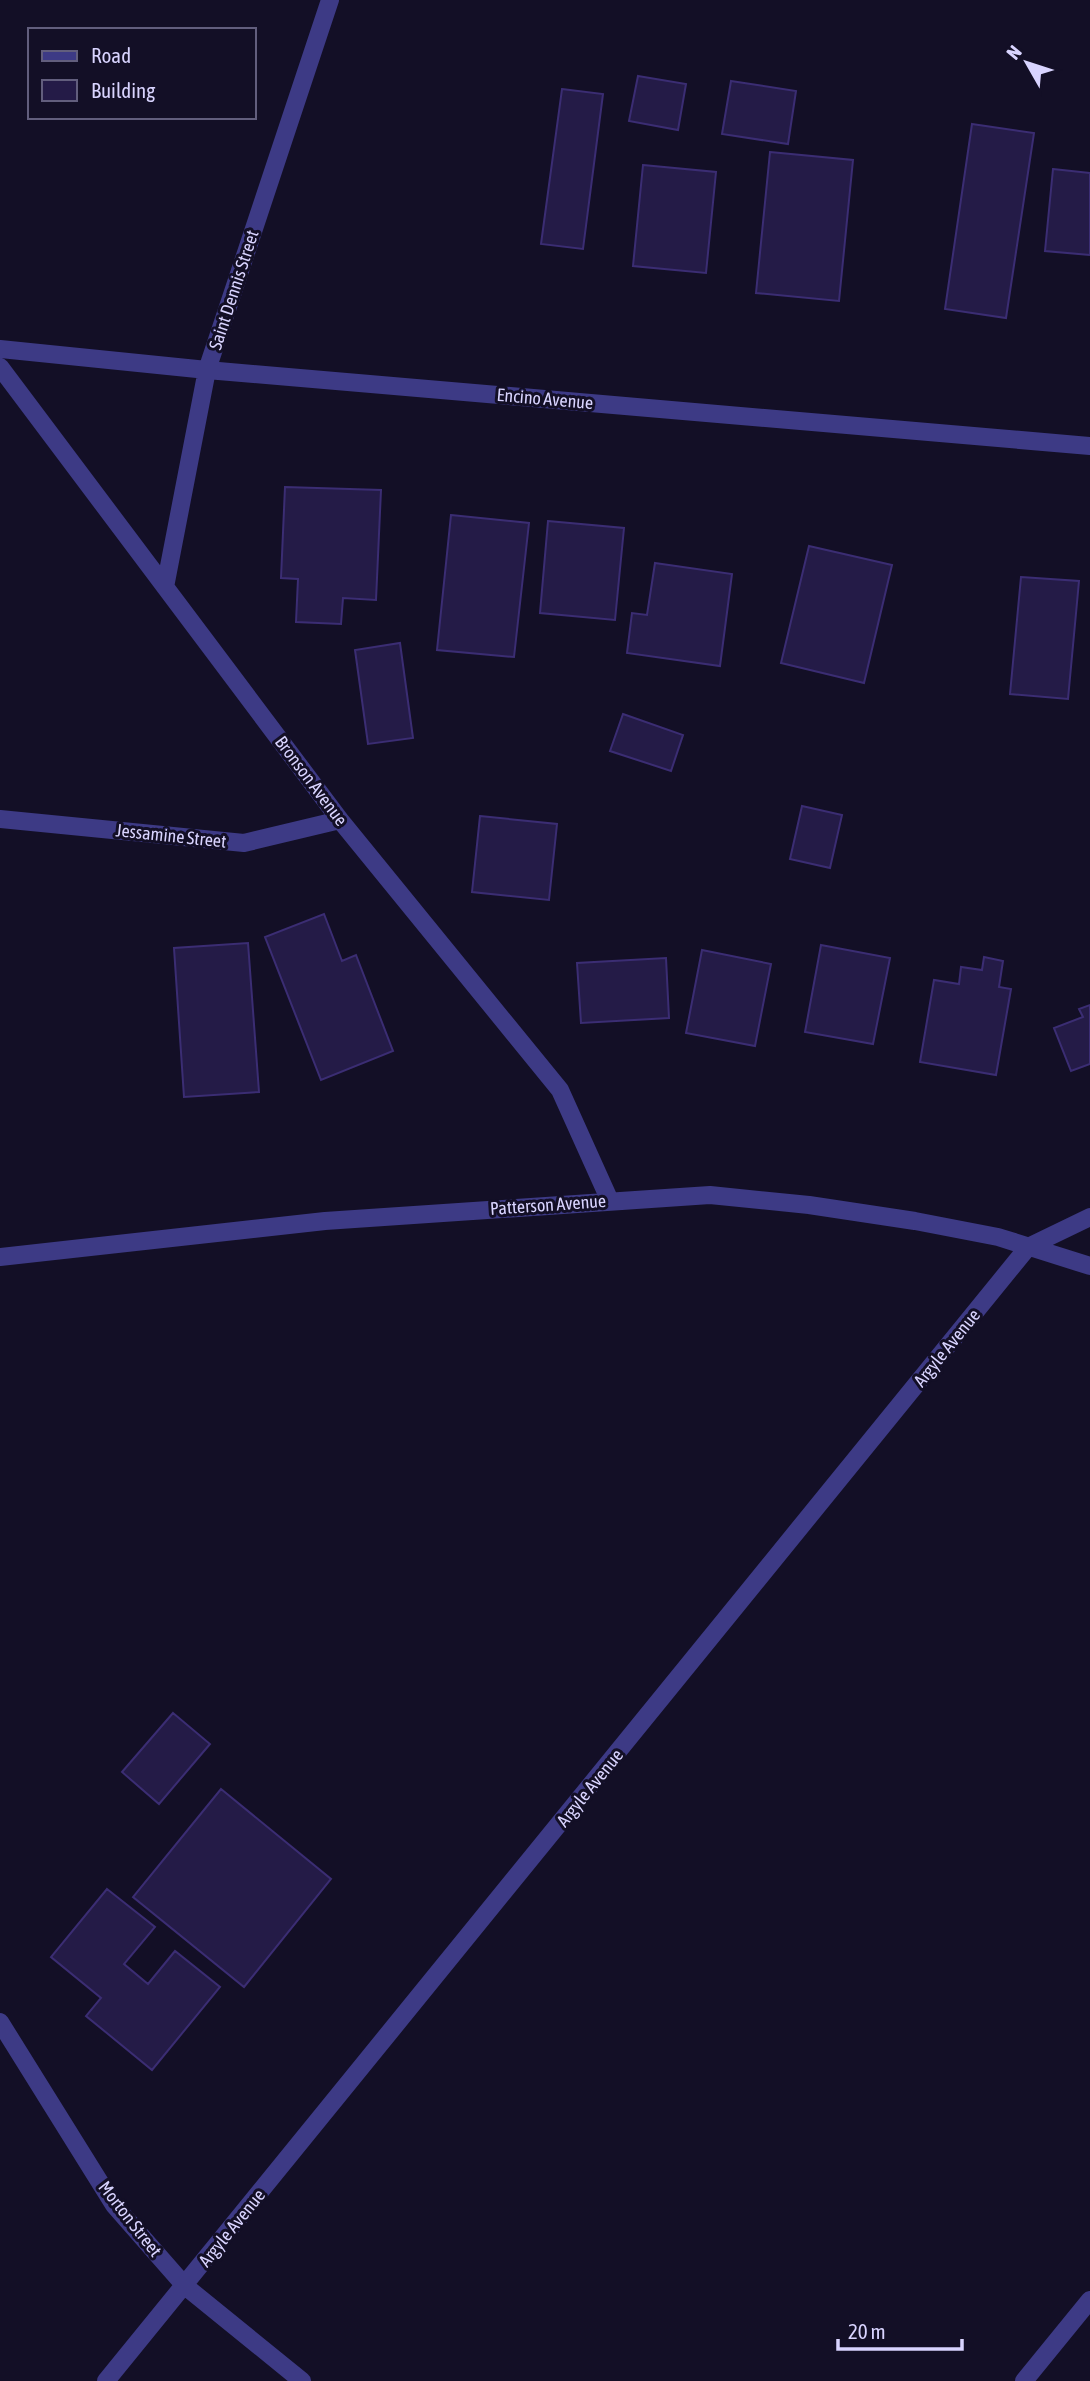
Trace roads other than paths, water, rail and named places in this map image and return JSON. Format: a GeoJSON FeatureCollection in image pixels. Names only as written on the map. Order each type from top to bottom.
{"type":"FeatureCollection","features":[{"type":"Feature","properties":{"kind":"street","name":"Saint Dennis Street"},"geometry":{"type":"LineString","coordinates":[[165,587],[207,370],[330,0]]}},
{"type":"Feature","properties":{"kind":"street","name":"Encino Avenue"},"geometry":{"type":"LineString","coordinates":[[0,349],[207,370],[1090,446]]}},
{"type":"Feature","properties":{"kind":"street","name":"Bronson Avenue"},"geometry":{"type":"LineString","coordinates":[[0,367],[340,820],[560,1090],[610,1201]]}},
{"type":"Feature","properties":{"kind":"street","name":"Jessamine Street"},"geometry":{"type":"LineString","coordinates":[[0,819],[244,844],[340,820]]}},
{"type":"Feature","properties":{"kind":"street","name":"Patterson Avenue"},"geometry":{"type":"LineString","coordinates":[[0,1257],[325,1221],[710,1195],[809,1205],[927,1223],[998,1237],[1090,1266]]}},
{"type":"Feature","properties":{"kind":"street","name":"Argyle Avenue"},"geometry":{"type":"LineString","coordinates":[[106,2381],[1028,1247],[1090,1217]]}},
{"type":"Feature","properties":{"kind":"street","name":"Morton Street"},"geometry":{"type":"LineString","coordinates":[[0,2022],[114,2205],[185,2286],[302,2381]]}},
{"type":"Feature","properties":{"kind":"street"},"geometry":{"type":"LineString","coordinates":[[1024,2381],[1090,2300]]}}]}
